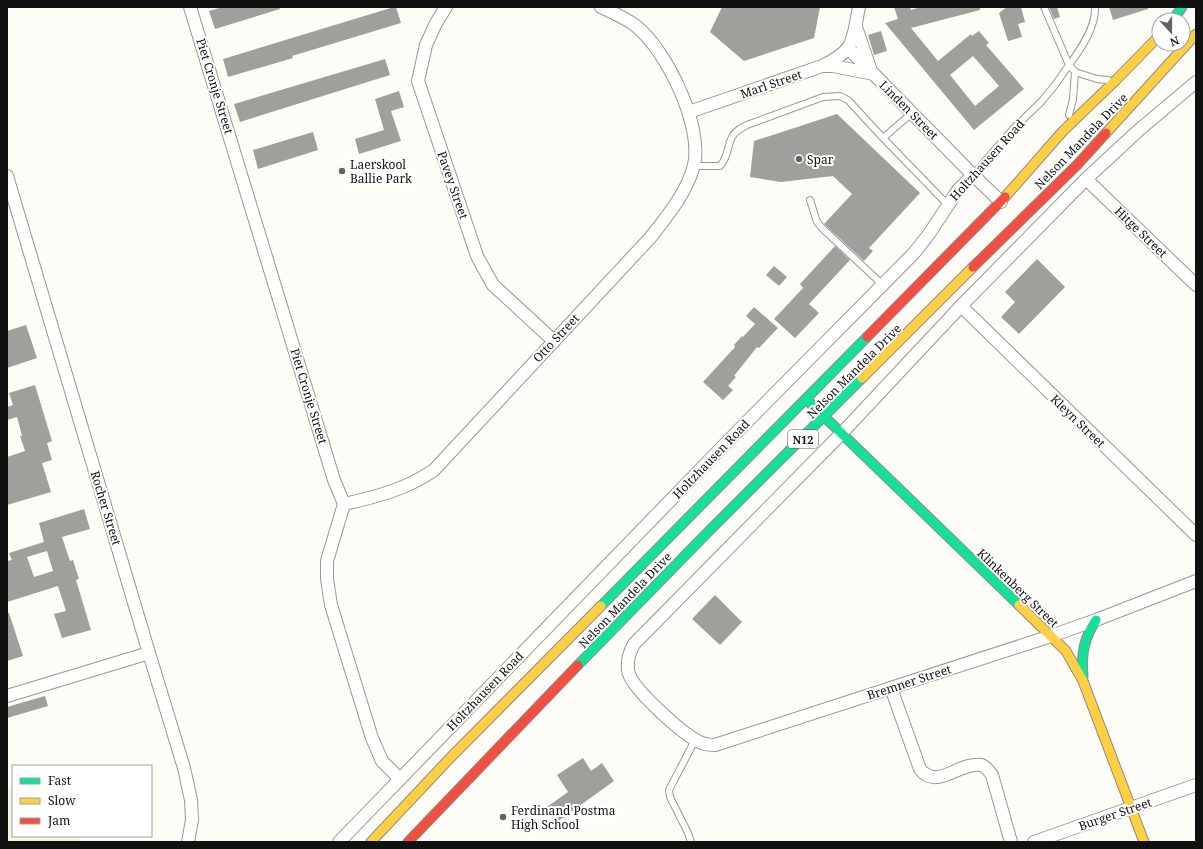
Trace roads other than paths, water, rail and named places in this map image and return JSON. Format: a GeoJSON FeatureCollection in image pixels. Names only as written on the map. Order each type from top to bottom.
{"type":"FeatureCollection","features":[{"type":"Feature","properties":{"kind":"main road","name":"Nelson Mandela Drive"},"geometry":{"type":"LineString","coordinates":[[408,842],[659,582],[1019,221],[1077,165],[1196,34]]}},
{"type":"Feature","properties":{"kind":"main road","name":"Nelson Mandela Drive"},"geometry":{"type":"LineString","coordinates":[[371,842],[451,757],[1001,202],[1063,131],[1151,44]]}},
{"type":"Feature","properties":{"kind":"main road"},"geometry":{"type":"LineString","coordinates":[[1134,104],[1150,94],[1166,80]]}},
{"type":"Feature","properties":{"kind":"main road","name":"Klinkenberg Street"},"geometry":{"type":"LineString","coordinates":[[806,399],[1066,651],[1083,681],[1144,842]]}},
{"type":"Feature","properties":{"kind":"main road"},"geometry":{"type":"LineString","coordinates":[[1083,681],[1081,658],[1082,646],[1086,636],[1096,620]]}},
{"type":"Feature","properties":{"kind":"street","name":"Piet Cronje Street"},"geometry":{"type":"LineString","coordinates":[[190,7],[334,480],[344,504]]}},
{"type":"Feature","properties":{"kind":"street","name":"Pavey Street"},"geometry":{"type":"LineString","coordinates":[[446,7],[436,23],[426,45],[418,81],[477,256],[493,284],[554,341]]}},
{"type":"Feature","properties":{"kind":"street","name":"Otto Street"},"geometry":{"type":"LineString","coordinates":[[344,504],[401,488],[420,480],[434,470],[654,232],[673,209],[694,166],[695,145],[693,129],[688,112],[675,79],[652,43],[636,26],[601,7]]}},
{"type":"Feature","properties":{"kind":"street"},"geometry":{"type":"LineString","coordinates":[[848,48],[852,40],[859,7]]}},
{"type":"Feature","properties":{"kind":"street"},"geometry":{"type":"LineString","coordinates":[[856,24],[874,74]]}},
{"type":"Feature","properties":{"kind":"street","name":"Marl Street"},"geometry":{"type":"LineString","coordinates":[[688,112],[822,66],[843,55],[848,48]]}},
{"type":"Feature","properties":{"kind":"street","name":"Linden Street"},"geometry":{"type":"LineString","coordinates":[[848,48],[1001,202]]}},
{"type":"Feature","properties":{"kind":"street"},"geometry":{"type":"LineString","coordinates":[[822,66],[833,66],[874,74]]}},
{"type":"Feature","properties":{"kind":"street"},"geometry":{"type":"LineString","coordinates":[[842,433],[961,306],[1086,179],[1139,130],[1196,82]]}},
{"type":"Feature","properties":{"kind":"street","name":"Holtzhausen Road"},"geometry":{"type":"LineString","coordinates":[[339,842],[727,442],[914,253],[929,234],[947,204],[973,175]]}},
{"type":"Feature","properties":{"kind":"street","name":"Rocher Street"},"geometry":{"type":"LineString","coordinates":[[7,176],[184,768],[191,800],[192,820],[188,842]]}},
{"type":"Feature","properties":{"kind":"street","name":"Hitge Street"},"geometry":{"type":"LineString","coordinates":[[1086,179],[1196,285]]}},
{"type":"Feature","properties":{"kind":"street","name":"Kleyn Street"},"geometry":{"type":"LineString","coordinates":[[961,306],[1196,535]]}},
{"type":"Feature","properties":{"kind":"street","name":"Bremner Street"},"geometry":{"type":"LineString","coordinates":[[842,433],[634,644],[629,657],[628,672],[636,687],[695,740],[704,744],[715,745],[1051,636],[1196,581]]}},
{"type":"Feature","properties":{"kind":"street"},"geometry":{"type":"LineString","coordinates":[[344,504],[328,561],[327,579],[331,605],[372,738],[382,761],[400,779]]}},
{"type":"Feature","properties":{"kind":"street"},"geometry":{"type":"LineString","coordinates":[[7,696],[149,653]]}},
{"type":"Feature","properties":{"kind":"street"},"geometry":{"type":"LineString","coordinates":[[891,688],[920,769],[925,775],[931,778],[973,765],[982,765],[987,768],[992,775],[1011,842]]}},
{"type":"Feature","properties":{"kind":"street","name":"Burger Street"},"geometry":{"type":"LineString","coordinates":[[1034,842],[1196,785]]}},
{"type":"Feature","properties":{"kind":"lane"},"geometry":{"type":"LineString","coordinates":[[1044,7],[1069,65],[1075,72],[1105,80],[1116,80]]}},
{"type":"Feature","properties":{"kind":"lane","name":"Holtzhausen Road"},"geometry":{"type":"LineString","coordinates":[[973,175],[1014,128],[1055,86],[1077,54],[1090,30],[1096,16],[1095,7]]}},
{"type":"Feature","properties":{"kind":"lane"},"geometry":{"type":"LineString","coordinates":[[1063,131],[1073,99],[1075,72]]}},
{"type":"Feature","properties":{"kind":"lane"},"geometry":{"type":"LineString","coordinates":[[694,166],[720,166],[724,161],[733,136],[738,130],[747,125],[823,97],[840,96],[848,100],[947,204]]}},
{"type":"Feature","properties":{"kind":"lane"},"geometry":{"type":"LineString","coordinates":[[883,138],[912,112]]}},
{"type":"Feature","properties":{"kind":"lane"},"geometry":{"type":"LineString","coordinates":[[810,200],[817,222],[823,230],[882,285]]}},
{"type":"Feature","properties":{"kind":"lane"},"geometry":{"type":"LineString","coordinates":[[691,842],[670,797],[669,790],[695,740]]}},
{"type":"Feature","properties":{"kind":"place","name":"Spar"},"geometry":{"type":"Point","coordinates":[799,159]}},
{"type":"Feature","properties":{"kind":"place","name":"Laerskool Ballie Park"},"geometry":{"type":"Point","coordinates":[342,171]}},
{"type":"Feature","properties":{"kind":"place","name":"Ferdinand Postma High School"},"geometry":{"type":"Point","coordinates":[503,817]}}]}
